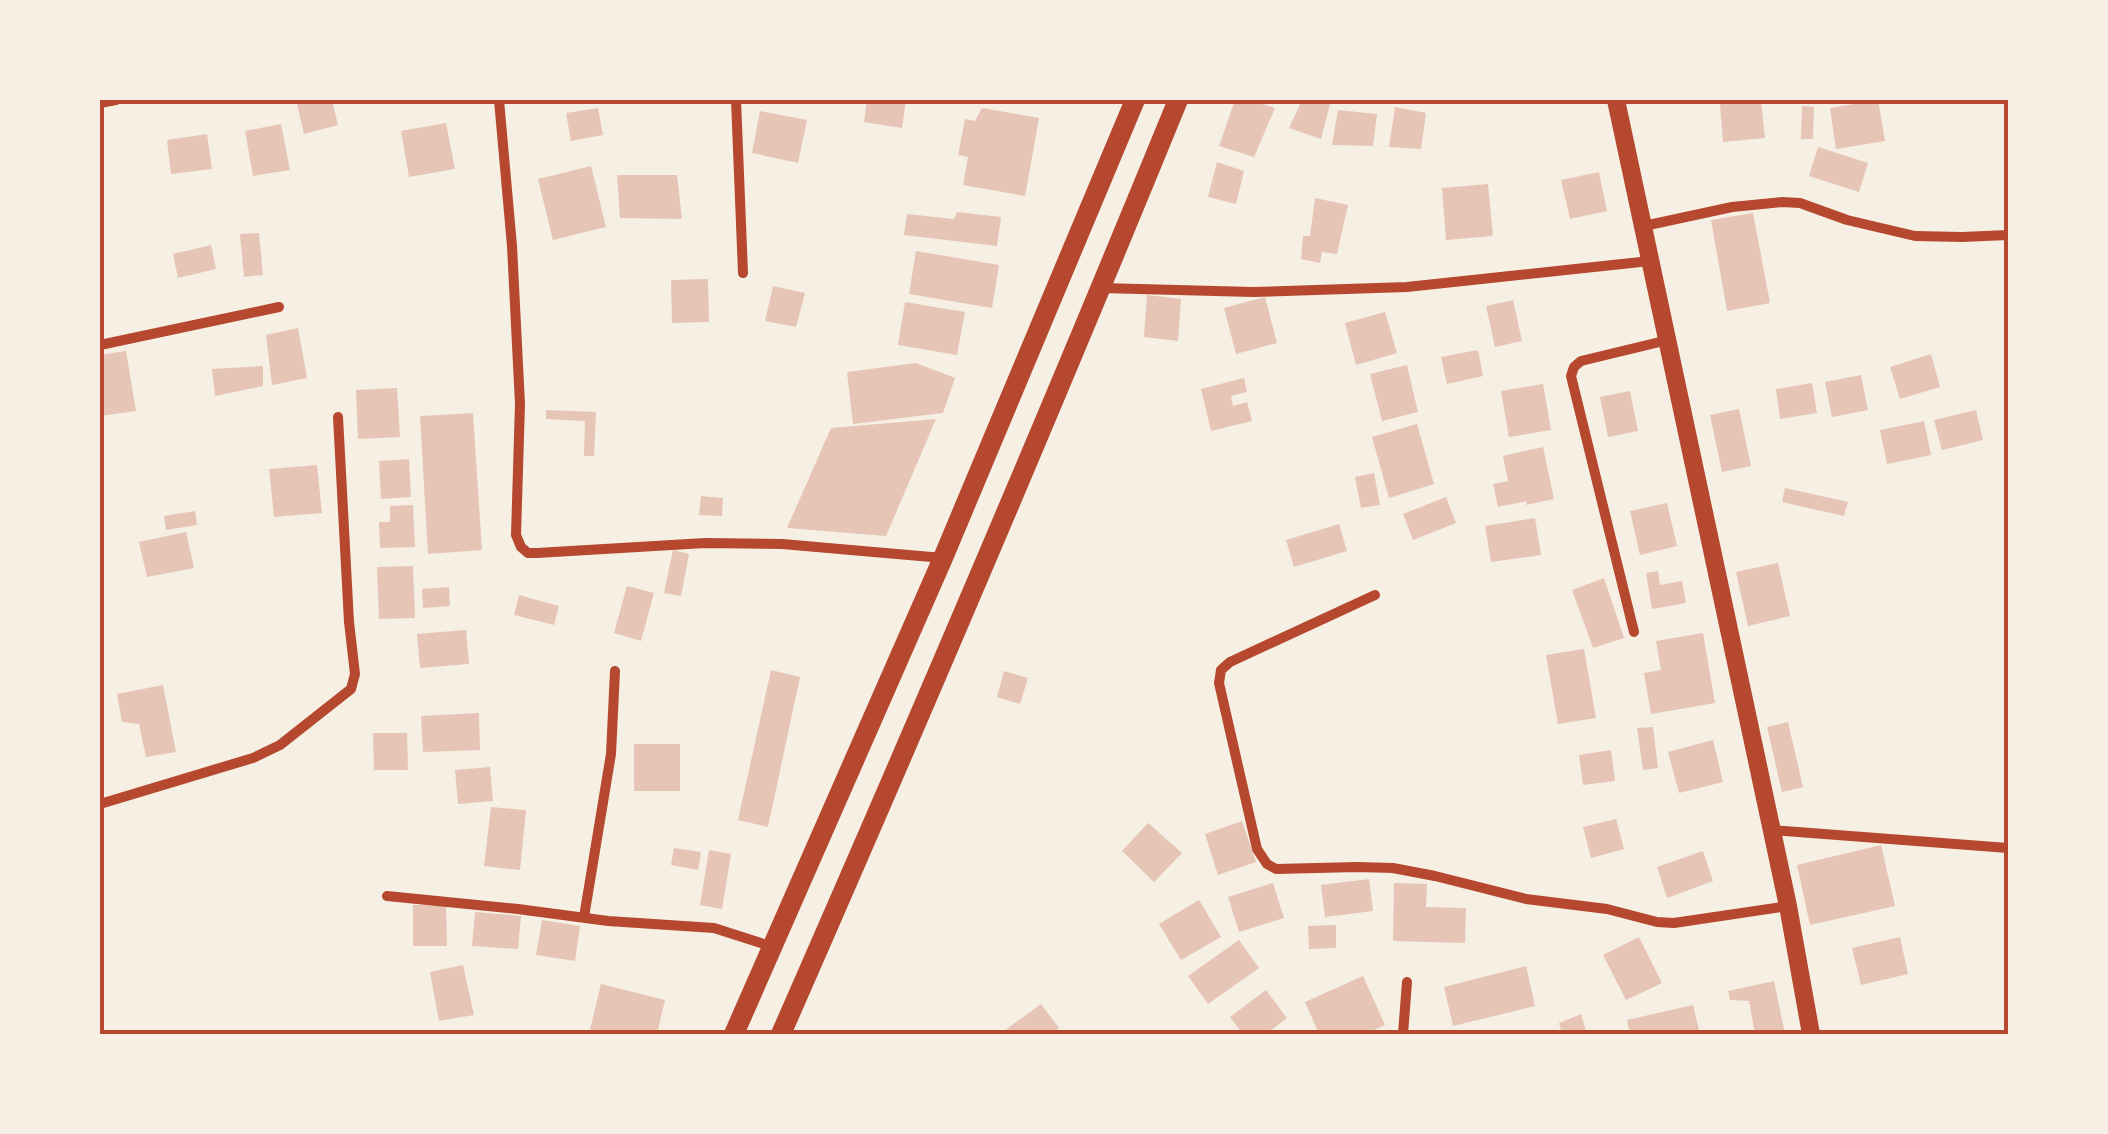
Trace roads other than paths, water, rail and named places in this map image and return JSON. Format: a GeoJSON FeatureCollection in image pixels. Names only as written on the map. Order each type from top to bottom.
{"type":"FeatureCollection","features":[{"type":"Feature","properties":{"kind":"highway"},"geometry":{"type":"LineString","coordinates":[[734,1034],[942,558],[1135,100]]}},
{"type":"Feature","properties":{"kind":"highway"},"geometry":{"type":"LineString","coordinates":[[781,1034],[1178,100]]}},
{"type":"Feature","properties":{"kind":"main road"},"geometry":{"type":"LineString","coordinates":[[1616,100],[1788,906],[1811,1034]]}},
{"type":"Feature","properties":{"kind":"street"},"geometry":{"type":"LineString","coordinates":[[100,103],[116,100]]}},
{"type":"Feature","properties":{"kind":"street"},"geometry":{"type":"LineString","coordinates":[[499,100],[520,404],[516,535],[521,547],[528,553],[705,543],[782,544],[942,558]]}},
{"type":"Feature","properties":{"kind":"street"},"geometry":{"type":"LineString","coordinates":[[736,100],[743,273]]}},
{"type":"Feature","properties":{"kind":"street"},"geometry":{"type":"LineString","coordinates":[[1644,226],[1782,202],[1915,236],[2008,234]]}},
{"type":"Feature","properties":{"kind":"street"},"geometry":{"type":"LineString","coordinates":[[1101,288],[1252,292],[1407,287],[1650,261]]}},
{"type":"Feature","properties":{"kind":"street"},"geometry":{"type":"LineString","coordinates":[[100,346],[279,307]]}},
{"type":"Feature","properties":{"kind":"street"},"geometry":{"type":"LineString","coordinates":[[1634,632],[1571,376],[1580,361],[1669,340]]}},
{"type":"Feature","properties":{"kind":"street"},"geometry":{"type":"LineString","coordinates":[[100,804],[252,758],[280,745],[351,689],[355,674],[338,417]]}},
{"type":"Feature","properties":{"kind":"street"},"geometry":{"type":"LineString","coordinates":[[1376,595],[1230,662],[1221,670],[1219,683],[1256,849],[1267,864],[1282,870],[1394,868],[1508,895],[1607,909],[1657,922],[1691,922],[1788,906]]}},
{"type":"Feature","properties":{"kind":"street"},"geometry":{"type":"LineString","coordinates":[[584,917],[610,754],[615,670]]}},
{"type":"Feature","properties":{"kind":"street"},"geometry":{"type":"LineString","coordinates":[[1772,830],[2008,848]]}},
{"type":"Feature","properties":{"kind":"street"},"geometry":{"type":"LineString","coordinates":[[387,896],[608,921],[714,928],[774,947]]}},
{"type":"Feature","properties":{"kind":"street"},"geometry":{"type":"LineString","coordinates":[[1403,1034],[1407,982]]}}]}
